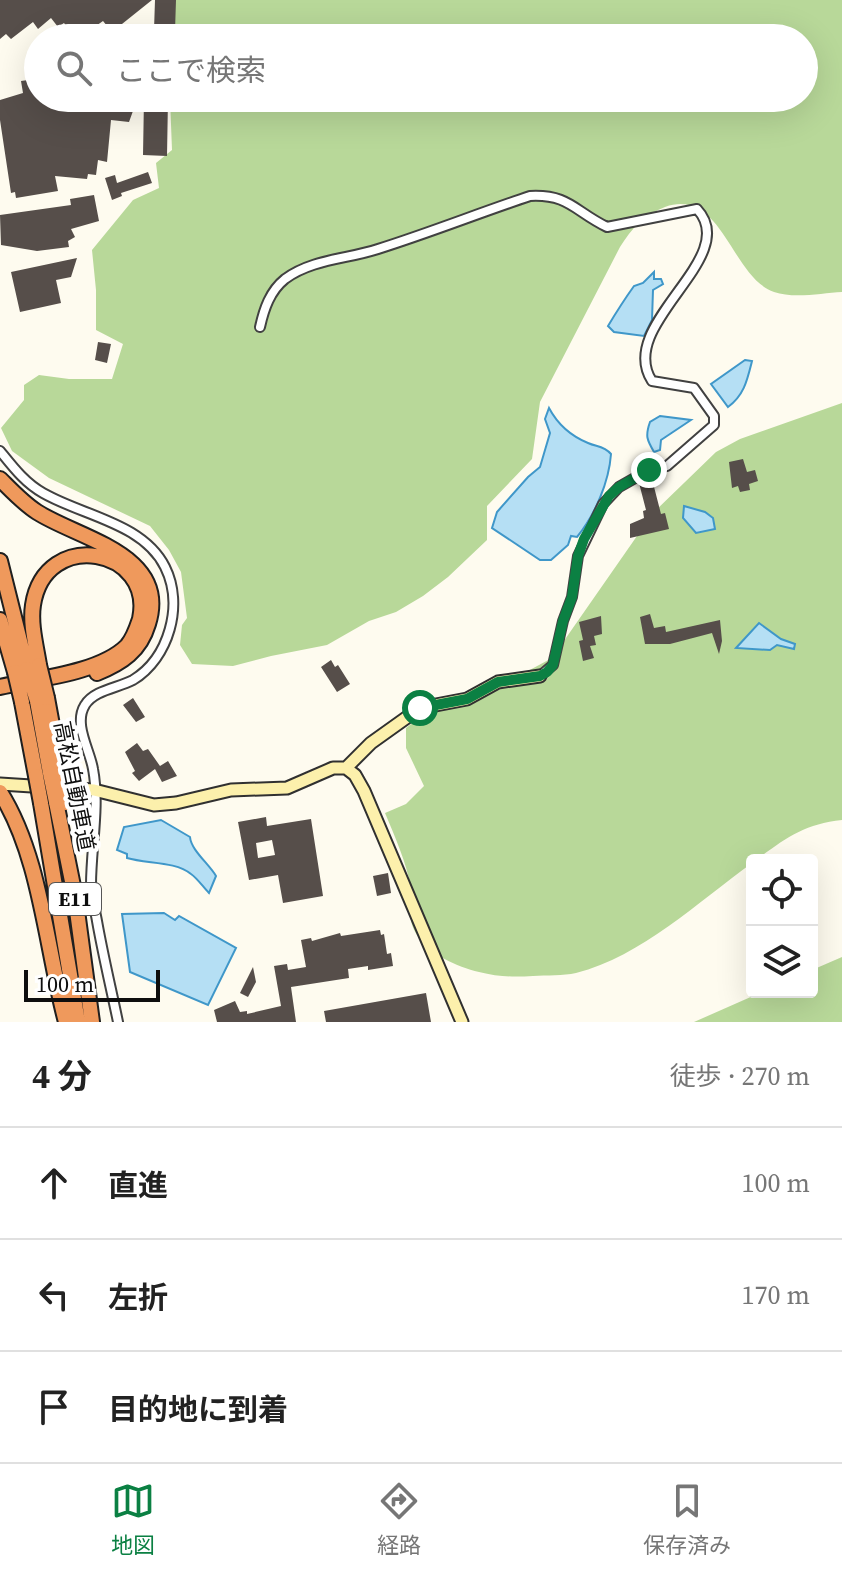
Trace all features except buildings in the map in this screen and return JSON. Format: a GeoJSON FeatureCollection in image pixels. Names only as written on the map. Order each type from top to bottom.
{"type":"FeatureCollection","features":[{"type":"Feature","properties":{"kind":"highway"},"geometry":{"type":"LineString","coordinates":[[0,479],[38,512],[128,558],[143,577],[151,600],[150,619],[144,638],[116,666],[0,695]]}},
{"type":"Feature","properties":{"kind":"highway"},"geometry":{"type":"LineString","coordinates":[[0,687],[86,667],[108,659],[127,646],[137,630],[141,611],[140,593],[130,574],[114,561],[97,555],[80,554],[63,559],[48,571],[38,586],[27,669],[35,700],[54,803]]}},
{"type":"Feature","properties":{"kind":"highway","name":"E11"},"geometry":{"type":"LineString","coordinates":[[0,561],[35,700]]}},
{"type":"Feature","properties":{"kind":"highway","name":"E11"},"geometry":{"type":"LineString","coordinates":[[0,620],[27,669]]}},
{"type":"Feature","properties":{"kind":"highway","name":"高松自動車道"},"geometry":{"type":"LineString","coordinates":[[35,700],[75,896],[74,997],[92,1022]]}},
{"type":"Feature","properties":{"kind":"highway"},"geometry":{"type":"LineString","coordinates":[[1,791],[20,831],[38,898],[74,997],[66,1022]]}},
{"type":"Feature","properties":{"kind":"highway","name":"高松自動車道"},"geometry":{"type":"LineString","coordinates":[[54,803],[78,1022]]}},
{"type":"Feature","properties":{"kind":"street"},"geometry":{"type":"LineString","coordinates":[[260,327],[273,293],[284,280],[301,270],[376,250],[530,196],[552,195],[567,201],[607,227],[697,209],[704,216],[708,228],[706,244],[695,267],[659,317],[644,363],[652,381],[694,388],[714,416],[714,425],[667,466],[649,470],[619,487],[603,504],[578,556],[572,597],[553,665],[540,676],[498,682],[467,699],[420,708],[371,743],[346,768]]}},
{"type":"Feature","properties":{"kind":"street"},"geometry":{"type":"LineString","coordinates":[[0,451],[17,473],[40,491],[132,532],[149,545],[165,566],[173,589],[174,611],[170,632],[150,665],[134,679],[97,694],[85,704],[81,715],[82,732],[94,771],[91,887],[118,1022]]}},
{"type":"Feature","properties":{"kind":"street"},"geometry":{"type":"LineString","coordinates":[[1,791],[94,790],[154,805],[231,790],[287,788],[333,768],[346,768],[355,775],[364,791],[462,1022]]}},
{"type":"Feature","properties":{"kind":"green space"},"geometry":{"type":"Polygon","coordinates":[[[175,0],[842,0],[842,292],[799,295],[774,292],[759,283],[747,270],[725,236],[700,210],[684,204],[665,207],[651,214],[634,228],[620,247],[540,402],[532,459],[487,506],[487,540],[423,596],[327,645],[233,666],[192,664],[180,645],[182,625],[187,618],[181,572],[150,526],[49,478],[12,451],[1,428],[24,400],[24,385],[39,375],[112,379],[123,344],[96,330],[92,250],[133,200],[159,188],[156,163],[172,150],[171,112],[818,112],[818,24],[175,24],[175,0]]]}},
{"type":"Feature","properties":{"kind":"green space"},"geometry":{"type":"Polygon","coordinates":[[[842,403],[842,820],[806,829],[765,854],[746,854],[746,868],[646,941],[600,965],[560,975],[493,975],[444,959],[422,942],[413,929],[409,878],[385,813],[406,804],[424,786],[406,748],[406,728],[437,704],[467,704],[552,658],[653,513],[716,452],[740,439],[842,403]]]}},
{"type":"Feature","properties":{"kind":"green space"},"geometry":{"type":"Polygon","coordinates":[[[842,957],[842,1022],[694,1022],[748,998],[818,998],[818,967],[842,957]]]}},
{"type":"Feature","properties":{"kind":"water"},"geometry":{"type":"Polygon","coordinates":[[[654,272],[654,279],[661,279],[663,284],[653,290],[652,320],[644,336],[614,332],[608,326],[634,286],[643,283],[654,272]]]}},
{"type":"Feature","properties":{"kind":"water"},"geometry":{"type":"Polygon","coordinates":[[[745,360],[752,361],[746,381],[738,398],[728,407],[711,384],[745,360]]]}},
{"type":"Feature","properties":{"kind":"water"},"geometry":{"type":"Polygon","coordinates":[[[549,408],[570,433],[611,454],[604,487],[584,528],[577,537],[571,536],[568,545],[551,560],[540,560],[492,528],[497,512],[540,467],[550,433],[545,419],[549,408]]]}},
{"type":"Feature","properties":{"kind":"water"},"geometry":{"type":"Polygon","coordinates":[[[660,416],[691,420],[661,440],[660,450],[654,452],[648,441],[648,431],[650,422],[660,416]]]}},
{"type":"Feature","properties":{"kind":"water"},"geometry":{"type":"Polygon","coordinates":[[[684,506],[705,512],[713,518],[715,529],[696,533],[683,518],[684,506]]]}},
{"type":"Feature","properties":{"kind":"water"},"geometry":{"type":"Polygon","coordinates":[[[759,623],[781,639],[795,644],[794,649],[777,645],[770,650],[736,648],[759,623]]]}},
{"type":"Feature","properties":{"kind":"water"},"geometry":{"type":"Polygon","coordinates":[[[161,820],[190,837],[197,852],[216,876],[209,893],[184,870],[127,858],[127,854],[117,850],[124,827],[161,820]]]}},
{"type":"Feature","properties":{"kind":"water"},"geometry":{"type":"Polygon","coordinates":[[[164,913],[175,920],[179,916],[236,948],[208,1005],[130,972],[122,914],[164,913]]]}},
{"type":"Feature","properties":{"kind":"route"},"geometry":{"type":"LineString","coordinates":[[420,708],[467,699],[498,682],[540,676],[547,672],[553,665],[572,597],[578,556],[584,539],[609,496],[649,470]]}}]}
